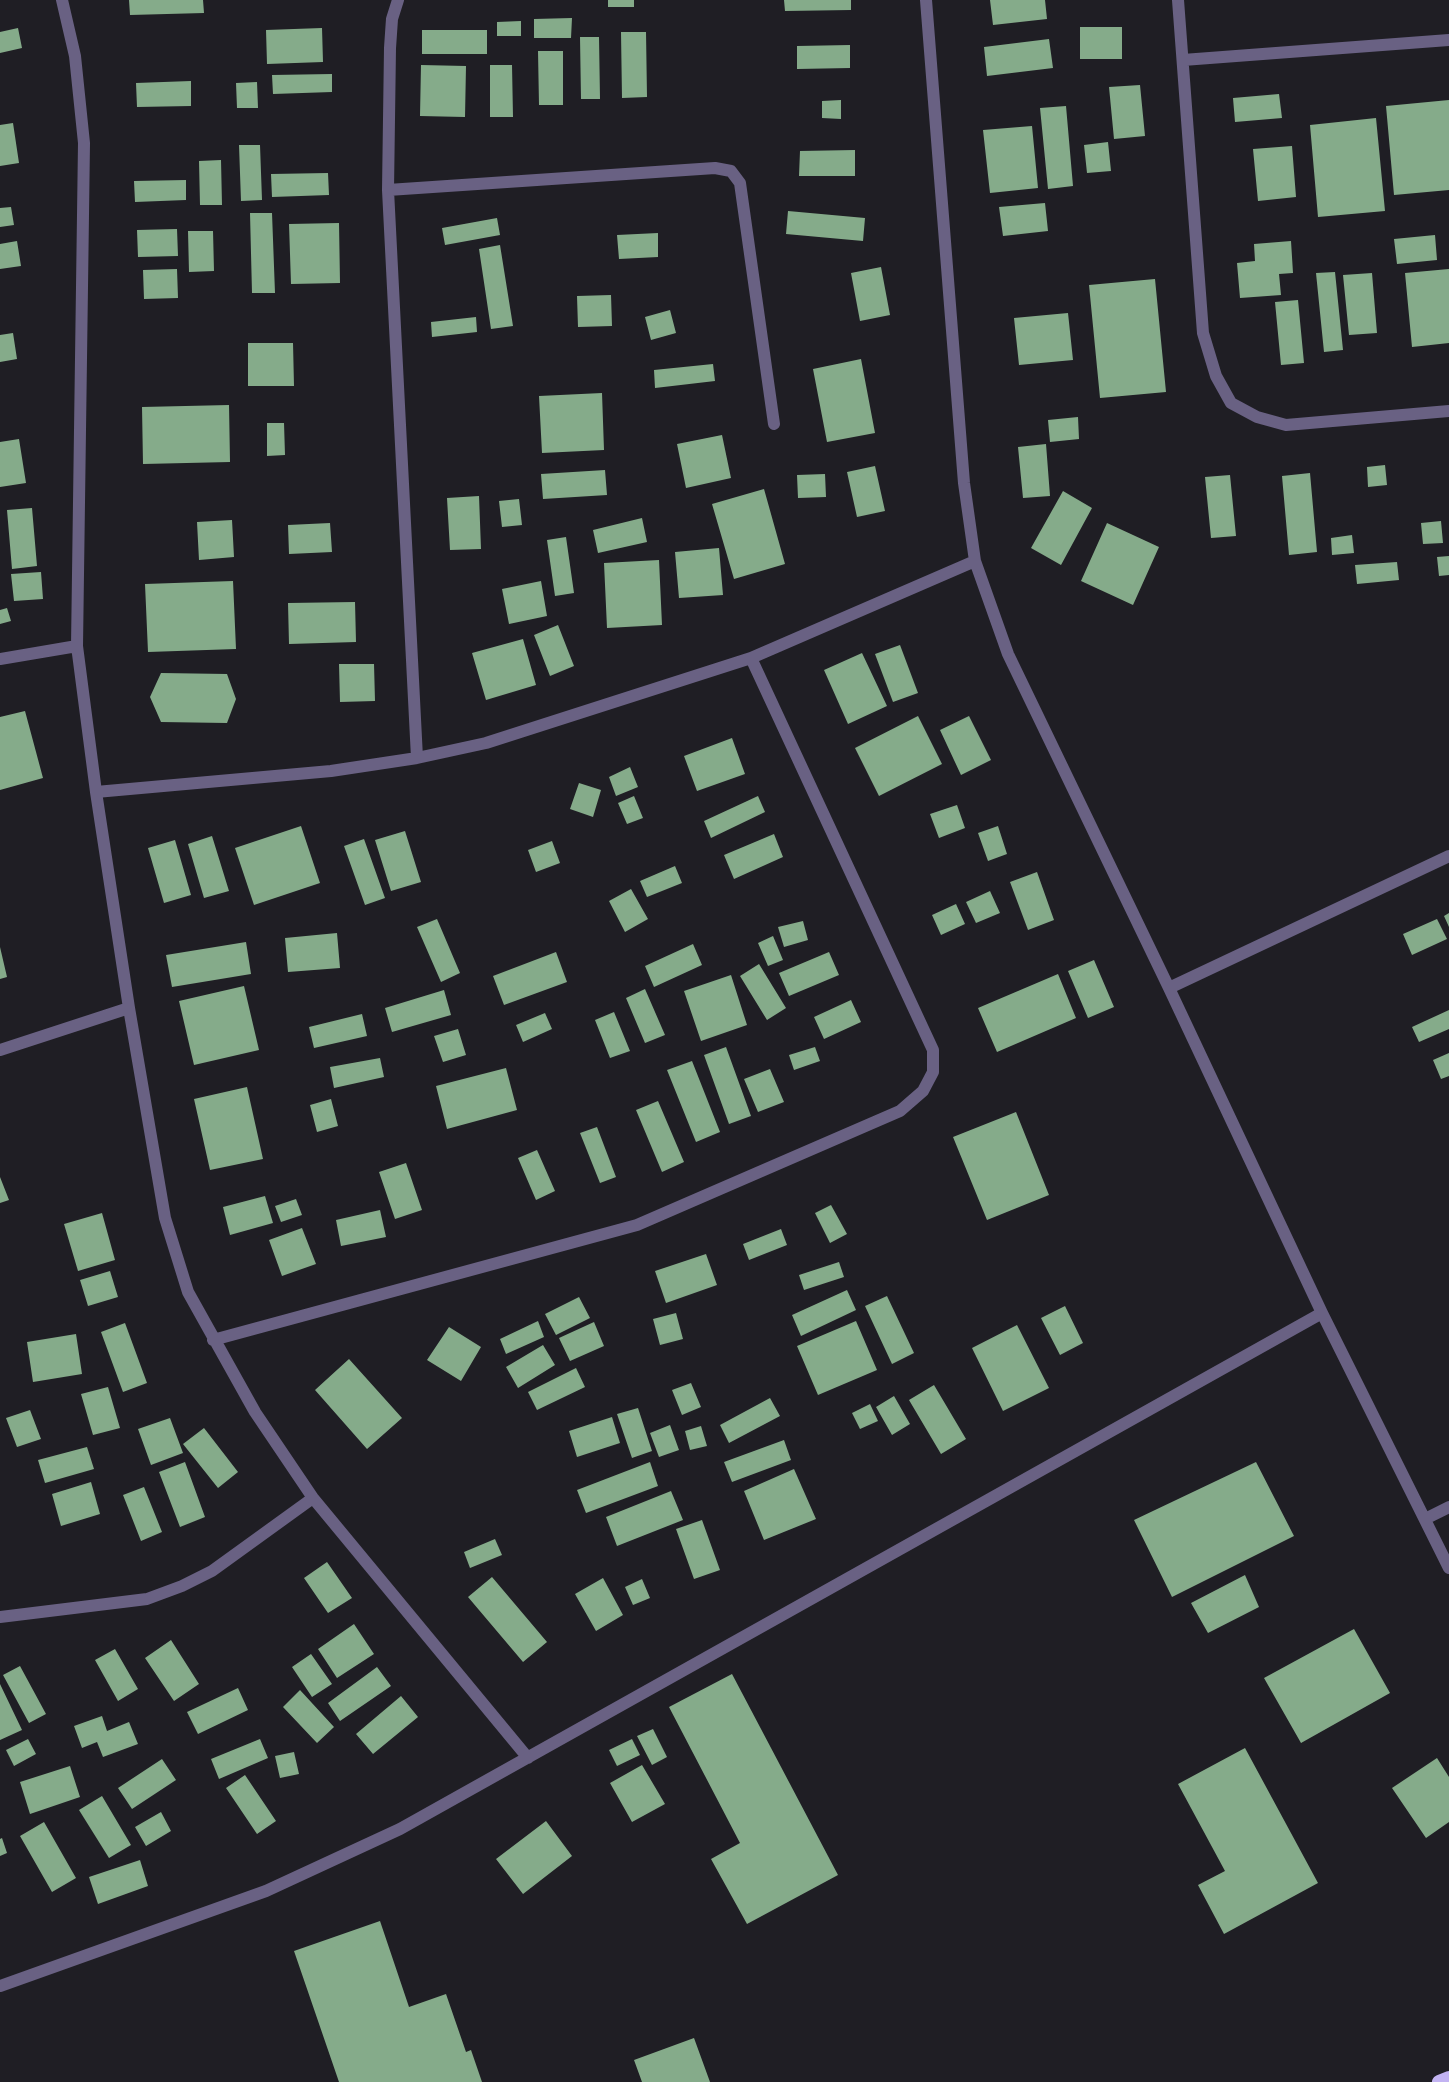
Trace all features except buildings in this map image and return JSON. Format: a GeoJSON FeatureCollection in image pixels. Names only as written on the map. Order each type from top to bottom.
{"type":"FeatureCollection","features":[{"type":"Feature","properties":{"kind":"highway"},"geometry":{"type":"LineString","coordinates":[[1439,2082],[1449,2078]]}},
{"type":"Feature","properties":{"kind":"street"},"geometry":{"type":"LineString","coordinates":[[62,0],[75,56],[84,143],[77,646],[96,792],[129,1008],[165,1218],[188,1292],[213,1340],[255,1412],[313,1498],[528,1758]]}},
{"type":"Feature","properties":{"kind":"street"},"geometry":{"type":"LineString","coordinates":[[398,0],[392,19],[390,48],[388,190],[417,758]]}},
{"type":"Feature","properties":{"kind":"street"},"geometry":{"type":"LineString","coordinates":[[926,0],[964,482],[975,561],[1008,654],[1169,988],[1322,1313],[1449,1568]]}},
{"type":"Feature","properties":{"kind":"street"},"geometry":{"type":"LineString","coordinates":[[1178,0],[1203,333],[1216,376],[1231,403],[1257,417],[1286,425],[1449,410]]}},
{"type":"Feature","properties":{"kind":"street"},"geometry":{"type":"LineString","coordinates":[[1183,60],[1449,40]]}},
{"type":"Feature","properties":{"kind":"street"},"geometry":{"type":"LineString","coordinates":[[388,190],[715,168],[731,171],[740,183],[774,424]]}},
{"type":"Feature","properties":{"kind":"street"},"geometry":{"type":"LineString","coordinates":[[96,792],[331,771],[417,758],[486,743],[751,658],[975,561]]}},
{"type":"Feature","properties":{"kind":"street"},"geometry":{"type":"LineString","coordinates":[[0,659],[77,646]]}},
{"type":"Feature","properties":{"kind":"street"},"geometry":{"type":"LineString","coordinates":[[213,1340],[637,1225],[900,1111],[923,1091],[933,1072],[933,1050],[751,658]]}},
{"type":"Feature","properties":{"kind":"street"},"geometry":{"type":"LineString","coordinates":[[1169,988],[1449,856]]}},
{"type":"Feature","properties":{"kind":"street"},"geometry":{"type":"LineString","coordinates":[[0,1050],[129,1008]]}},
{"type":"Feature","properties":{"kind":"street"},"geometry":{"type":"LineString","coordinates":[[0,1986],[266,1891],[400,1829],[1322,1313]]}},
{"type":"Feature","properties":{"kind":"street"},"geometry":{"type":"LineString","coordinates":[[0,1617],[147,1598],[182,1586],[212,1571],[313,1498]]}},
{"type":"Feature","properties":{"kind":"street"},"geometry":{"type":"LineString","coordinates":[[1425,1519],[1449,1507]]}}]}
